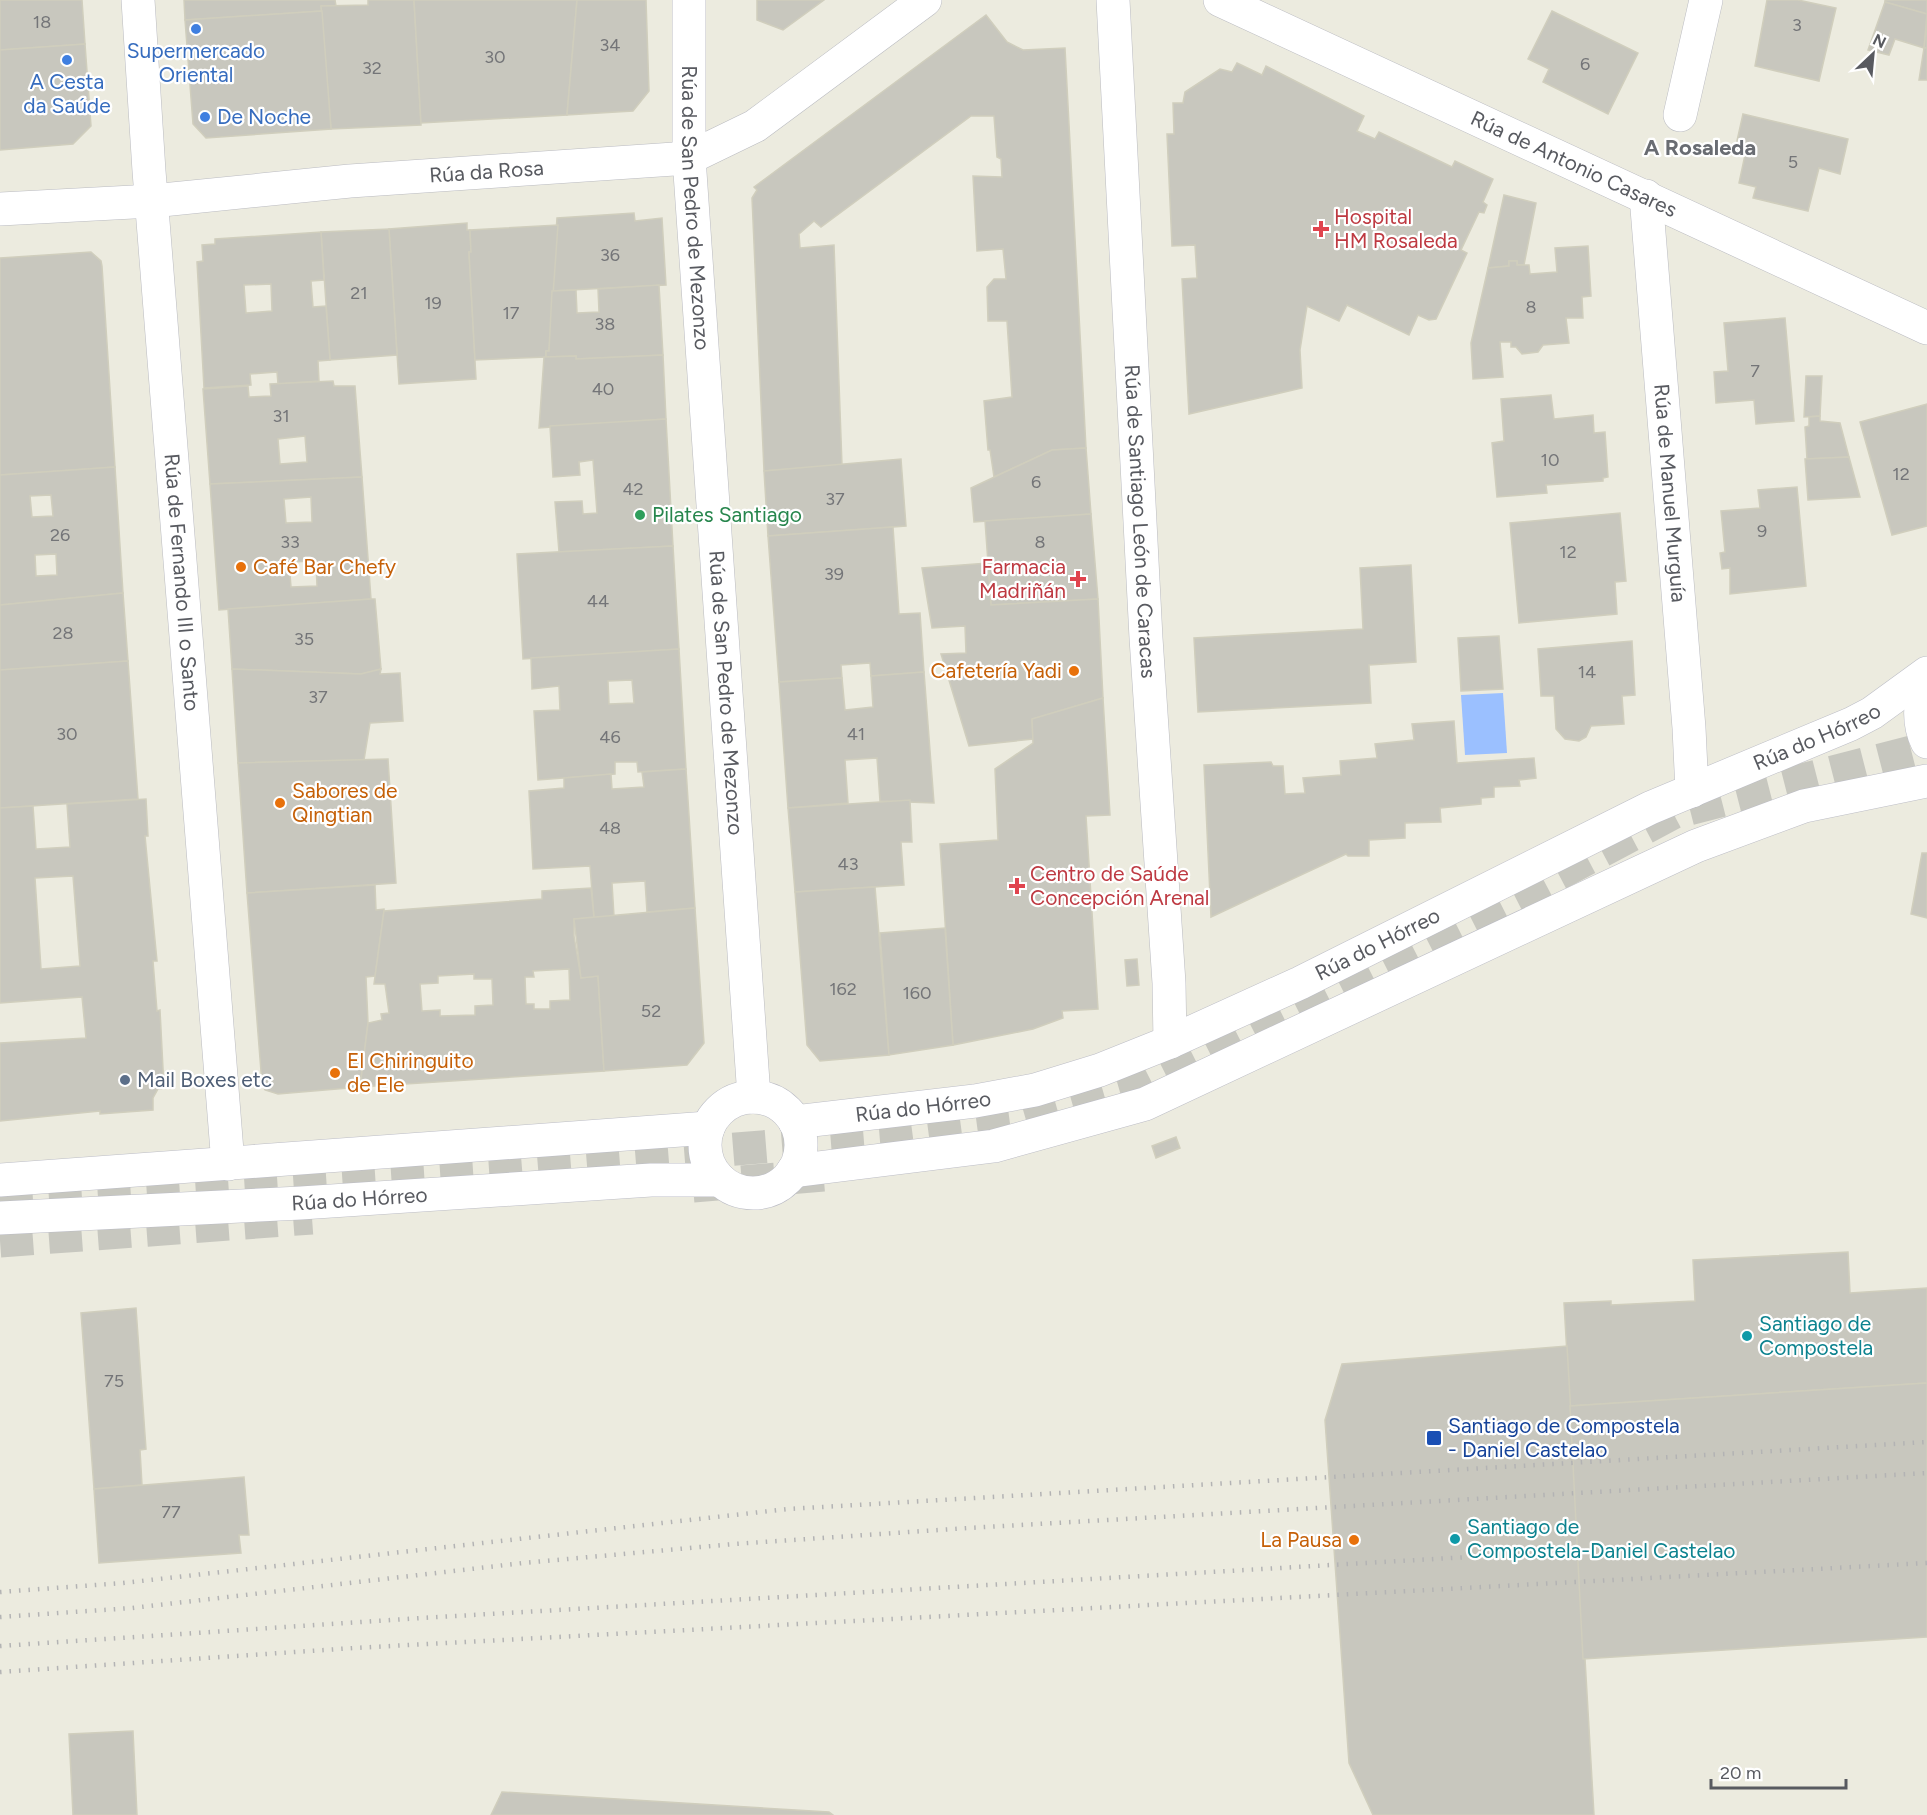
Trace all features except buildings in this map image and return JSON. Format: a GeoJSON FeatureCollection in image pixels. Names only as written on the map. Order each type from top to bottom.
{"type":"FeatureCollection","features":[{"type":"Feature","properties":{"kind":"street","name":"Rúa de Fernando III o Santo"},"geometry":{"type":"LineString","coordinates":[[138,0],[228,1164]]}},
{"type":"Feature","properties":{"kind":"street","name":"Rúa de San Pedro de Mezonzo"},"geometry":{"type":"LineString","coordinates":[[689,0],[689,158],[754,1097]]}},
{"type":"Feature","properties":{"kind":"street","name":"Rúa da Rosa"},"geometry":{"type":"LineString","coordinates":[[0,209],[152,201],[350,181],[689,158],[755,126],[926,0]]}},
{"type":"Feature","properties":{"kind":"street","name":"Rúa de Santiago León de Caracas"},"geometry":{"type":"LineString","coordinates":[[1113,0],[1146,638],[1169,983],[1170,1042]]}},
{"type":"Feature","properties":{"kind":"street","name":"Rúa de Antonio Casares"},"geometry":{"type":"LineString","coordinates":[[1220,0],[1927,328]]}},
{"type":"Feature","properties":{"kind":"street"},"geometry":{"type":"LineString","coordinates":[[1680,115],[1706,0]]}},
{"type":"Feature","properties":{"kind":"street","name":"Rúa de Manuel Murguía"},"geometry":{"type":"LineString","coordinates":[[1646,196],[1688,716],[1692,792]]}},
{"type":"Feature","properties":{"kind":"street","name":"Rúa do Hórreo"},"geometry":{"type":"LineString","coordinates":[[795,1122],[975,1101],[1035,1090],[1100,1070],[1170,1042],[1300,983],[1602,831],[1851,724],[1872,713],[1927,673]]}},
{"type":"Feature","properties":{"kind":"street"},"geometry":{"type":"LineString","coordinates":[[1927,683],[1920,707],[1921,723],[1927,742]]}},
{"type":"Feature","properties":{"kind":"street","name":"Rúa do Hórreo"},"geometry":{"type":"LineString","coordinates":[[793,1171],[994,1146],[1145,1104],[1696,846],[1804,806],[1927,781]]}},
{"type":"Feature","properties":{"kind":"street"},"geometry":{"type":"LineString","coordinates":[[754,1097],[777,1105],[795,1122],[800,1146],[793,1171],[773,1189],[759,1193],[732,1188],[720,1180],[706,1156],[708,1128],[722,1109],[742,1098],[754,1097]]}},
{"type":"Feature","properties":{"kind":"street"},"geometry":{"type":"LineString","coordinates":[[0,1180],[708,1128]]}},
{"type":"Feature","properties":{"kind":"street","name":"Rúa do Hórreo"},"geometry":{"type":"LineString","coordinates":[[0,1218],[278,1205],[651,1180],[720,1180]]}},
{"type":"Feature","properties":{"kind":"water"},"geometry":{"type":"Polygon","coordinates":[[[1503,693],[1507,753],[1465,755],[1461,695],[1503,693]]]}},
{"type":"Feature","properties":{"kind":"tunnel"},"geometry":{"type":"LineString","coordinates":[[0,1201],[514,1167],[884,1137],[1020,1119],[1149,1082],[1543,882],[1673,813],[1927,748]]}},
{"type":"Feature","properties":{"kind":"tunnel"},"geometry":{"type":"LineString","coordinates":[[693,1186],[824,1175]]}},
{"type":"Feature","properties":{"kind":"tunnel"},"geometry":{"type":"LineString","coordinates":[[0,1241],[312,1218]]}},
{"type":"Feature","properties":{"kind":"railway"},"geometry":{"type":"LineString","coordinates":[[0,1592],[123,1583],[788,1509],[1927,1442]]}},
{"type":"Feature","properties":{"kind":"railway"},"geometry":{"type":"LineString","coordinates":[[0,1617],[132,1608],[523,1563],[734,1544],[968,1528],[1927,1473]]}},
{"type":"Feature","properties":{"kind":"railway"},"geometry":{"type":"LineString","coordinates":[[0,1646],[421,1618],[1623,1548]]}},
{"type":"Feature","properties":{"kind":"railway"},"geometry":{"type":"LineString","coordinates":[[0,1672],[354,1648],[1927,1563]]}},
{"type":"Feature","properties":{"kind":"place","name":"Supermercado Oriental"},"geometry":{"type":"Point","coordinates":[196,29]}},
{"type":"Feature","properties":{"kind":"place","name":"A Cesta da Saúde"},"geometry":{"type":"Point","coordinates":[67,60]}},
{"type":"Feature","properties":{"kind":"place","name":"De Noche"},"geometry":{"type":"Point","coordinates":[205,117]}},
{"type":"Feature","properties":{"kind":"place","name":"Hospital HM Rosaleda"},"geometry":{"type":"Point","coordinates":[1321,229]}},
{"type":"Feature","properties":{"kind":"place","name":"Pilates Santiago"},"geometry":{"type":"Point","coordinates":[640,515]}},
{"type":"Feature","properties":{"kind":"place","name":"Café Bar Chefy"},"geometry":{"type":"Point","coordinates":[241,567]}},
{"type":"Feature","properties":{"kind":"place","name":"Farmacia Madriñán"},"geometry":{"type":"Point","coordinates":[1078,579]}},
{"type":"Feature","properties":{"kind":"place","name":"Cafetería Yadi"},"geometry":{"type":"Point","coordinates":[1074,671]}},
{"type":"Feature","properties":{"kind":"place","name":"Sabores de Qingtian"},"geometry":{"type":"Point","coordinates":[280,803]}},
{"type":"Feature","properties":{"kind":"place","name":"Centro de Saúde Concepción Arenal"},"geometry":{"type":"Point","coordinates":[1017,886]}},
{"type":"Feature","properties":{"kind":"place","name":"El Chiringuito de Ele"},"geometry":{"type":"Point","coordinates":[335,1073]}},
{"type":"Feature","properties":{"kind":"place","name":"Mail Boxes etc"},"geometry":{"type":"Point","coordinates":[125,1080]}},
{"type":"Feature","properties":{"kind":"place","name":"Santiago de Compostela"},"geometry":{"type":"Point","coordinates":[1747,1336]}},
{"type":"Feature","properties":{"kind":"place","name":"Santiago de Compostela - Daniel Castelao"},"geometry":{"type":"Point","coordinates":[1434,1438]}},
{"type":"Feature","properties":{"kind":"place","name":"Santiago de Compostela-Daniel Castelao"},"geometry":{"type":"Point","coordinates":[1455,1539]}},
{"type":"Feature","properties":{"kind":"place","name":"La Pausa"},"geometry":{"type":"Point","coordinates":[1354,1540]}},
{"type":"Feature","properties":{"kind":"district","name":"A Rosaleda"},"geometry":{"type":"Point","coordinates":[1700,147]}}]}
